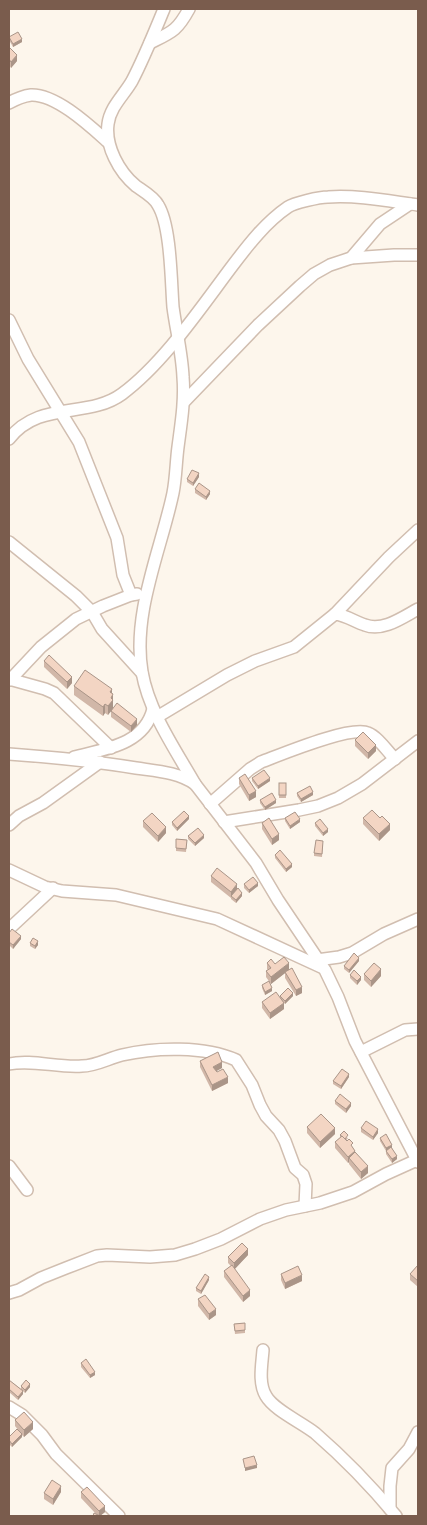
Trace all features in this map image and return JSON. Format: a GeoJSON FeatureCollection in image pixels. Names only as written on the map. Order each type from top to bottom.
{"type":"FeatureCollection","features":[{"type":"Feature","properties":{"kind":"street"},"geometry":{"type":"LineString","coordinates":[[108,142],[110,114],[130,85],[164,9]]}},
{"type":"Feature","properties":{"kind":"street"},"geometry":{"type":"LineString","coordinates":[[150,43],[173,31],[183,20],[189,9]]}},
{"type":"Feature","properties":{"kind":"street"},"geometry":{"type":"LineString","coordinates":[[9,103],[32,95],[45,97],[68,110],[108,142],[121,169],[133,184],[157,203],[164,218],[183,376],[184,402],[173,492],[146,594],[141,632],[142,673],[155,713],[195,784],[256,863],[320,964],[338,997],[354,1042],[418,1161],[386,1174],[353,1192],[260,1219],[221,1239],[176,1255],[150,1257],[96,1256],[9,1294]]}},
{"type":"Feature","properties":{"kind":"street"},"geometry":{"type":"LineString","coordinates":[[9,439],[27,424],[43,415],[86,408],[106,402],[122,394],[145,374],[178,337],[257,234],[289,206],[327,196],[379,199],[414,204]]}},
{"type":"Feature","properties":{"kind":"street"},"geometry":{"type":"LineString","coordinates":[[351,258],[380,224],[414,204]]}},
{"type":"Feature","properties":{"kind":"street"},"geometry":{"type":"LineString","coordinates":[[184,402],[258,325],[314,274],[330,265],[351,258],[394,255],[418,256]]}},
{"type":"Feature","properties":{"kind":"street"},"geometry":{"type":"LineString","coordinates":[[9,320],[28,359],[79,442],[117,538],[123,575],[131,595]]}},
{"type":"Feature","properties":{"kind":"street"},"geometry":{"type":"LineString","coordinates":[[62,759],[121,745],[136,736],[155,713],[256,661],[294,647],[335,614],[389,557],[418,530]]}},
{"type":"Feature","properties":{"kind":"street"},"geometry":{"type":"LineString","coordinates":[[9,542],[76,596],[92,612],[102,629],[142,673]]}},
{"type":"Feature","properties":{"kind":"street"},"geometry":{"type":"LineString","coordinates":[[111,748],[54,693],[9,679],[41,647],[76,619],[131,595],[146,594]]}},
{"type":"Feature","properties":{"kind":"street"},"geometry":{"type":"LineString","coordinates":[[335,614],[372,627],[395,622],[418,609]]}},
{"type":"Feature","properties":{"kind":"street"},"geometry":{"type":"LineString","coordinates":[[210,804],[250,769],[261,762],[315,742],[347,733],[368,733],[395,759]]}},
{"type":"Feature","properties":{"kind":"street"},"geometry":{"type":"LineString","coordinates":[[224,822],[318,806],[338,798],[362,784],[418,741]]}},
{"type":"Feature","properties":{"kind":"street"},"geometry":{"type":"LineString","coordinates":[[9,754],[100,762],[178,775],[187,778],[195,784]]}},
{"type":"Feature","properties":{"kind":"street"},"geometry":{"type":"LineString","coordinates":[[9,825],[19,816],[43,803],[100,762]]}},
{"type":"Feature","properties":{"kind":"street"},"geometry":{"type":"LineString","coordinates":[[9,870],[28,880],[52,888],[116,895],[216,919],[320,964],[352,953],[384,934],[418,919]]}},
{"type":"Feature","properties":{"kind":"street"},"geometry":{"type":"LineString","coordinates":[[9,929],[52,888]]}},
{"type":"Feature","properties":{"kind":"street"},"geometry":{"type":"LineString","coordinates":[[361,1052],[405,1030],[418,1029]]}},
{"type":"Feature","properties":{"kind":"street"},"geometry":{"type":"LineString","coordinates":[[9,1064],[82,1066],[140,1051],[190,1050],[202,1051],[236,1060],[252,1085],[266,1116],[278,1130],[295,1168],[303,1175],[306,1184],[305,1206]]}},
{"type":"Feature","properties":{"kind":"street"},"geometry":{"type":"LineString","coordinates":[[9,1166],[27,1190]]}},
{"type":"Feature","properties":{"kind":"street"},"geometry":{"type":"LineString","coordinates":[[263,1350],[261,1382],[266,1398],[314,1433],[371,1485],[393,1513]]}},
{"type":"Feature","properties":{"kind":"street"},"geometry":{"type":"LineString","coordinates":[[9,1407],[29,1421],[56,1454],[119,1516]]}},
{"type":"Feature","properties":{"kind":"street"},"geometry":{"type":"LineString","coordinates":[[393,1513],[390,1480],[392,1468],[409,1449],[418,1432]]}},
{"type":"Feature","properties":{"kind":"building"},"geometry":{"type":"Polygon","coordinates":[[[18,32],[22,39],[13,44],[9,37],[18,32]]]}},
{"type":"Feature","properties":{"kind":"building"},"geometry":{"type":"Polygon","coordinates":[[[9,47],[17,55],[11,62],[9,59],[9,47]]]}},
{"type":"Feature","properties":{"kind":"building"},"geometry":{"type":"Polygon","coordinates":[[[192,470],[199,473],[193,483],[187,479],[192,470]]]}},
{"type":"Feature","properties":{"kind":"building"},"geometry":{"type":"Polygon","coordinates":[[[199,483],[210,491],[206,497],[195,489],[199,483]]]}},
{"type":"Feature","properties":{"kind":"building"},"geometry":{"type":"Polygon","coordinates":[[[49,655],[72,677],[67,682],[44,661],[49,655]]]}},
{"type":"Feature","properties":{"kind":"building"},"geometry":{"type":"Polygon","coordinates":[[[85,670],[112,689],[110,692],[113,694],[111,698],[113,700],[108,706],[105,704],[103,707],[74,686],[85,670]]]}},
{"type":"Feature","properties":{"kind":"building"},"geometry":{"type":"Polygon","coordinates":[[[117,703],[137,719],[131,726],[111,711],[117,703]]]}},
{"type":"Feature","properties":{"kind":"building"},"geometry":{"type":"Polygon","coordinates":[[[363,732],[376,745],[368,753],[355,740],[363,732]]]}},
{"type":"Feature","properties":{"kind":"building"},"geometry":{"type":"Polygon","coordinates":[[[264,770],[270,778],[258,786],[252,778],[264,770]]]}},
{"type":"Feature","properties":{"kind":"building"},"geometry":{"type":"Polygon","coordinates":[[[245,774],[256,791],[249,795],[239,778],[245,774]]]}},
{"type":"Feature","properties":{"kind":"building"},"geometry":{"type":"Polygon","coordinates":[[[279,783],[286,783],[286,795],[279,795],[279,783]]]}},
{"type":"Feature","properties":{"kind":"building"},"geometry":{"type":"Polygon","coordinates":[[[310,786],[313,792],[301,799],[297,793],[310,786]]]}},
{"type":"Feature","properties":{"kind":"building"},"geometry":{"type":"Polygon","coordinates":[[[272,793],[276,800],[265,807],[260,800],[272,793]]]}},
{"type":"Feature","properties":{"kind":"building"},"geometry":{"type":"Polygon","coordinates":[[[372,810],[390,824],[379,834],[363,818],[372,810]]]}},
{"type":"Feature","properties":{"kind":"building"},"geometry":{"type":"Polygon","coordinates":[[[184,811],[189,816],[177,828],[172,822],[184,811]]]}},
{"type":"Feature","properties":{"kind":"building"},"geometry":{"type":"Polygon","coordinates":[[[295,812],[300,819],[290,826],[285,818],[295,812]]]}},
{"type":"Feature","properties":{"kind":"building"},"geometry":{"type":"Polygon","coordinates":[[[152,813],[166,827],[158,836],[143,821],[152,813]]]}},
{"type":"Feature","properties":{"kind":"building"},"geometry":{"type":"Polygon","coordinates":[[[269,818],[279,834],[272,839],[262,823],[269,818]]]}},
{"type":"Feature","properties":{"kind":"building"},"geometry":{"type":"Polygon","coordinates":[[[320,819],[328,829],[323,833],[315,823],[320,819]]]}},
{"type":"Feature","properties":{"kind":"building"},"geometry":{"type":"Polygon","coordinates":[[[198,828],[204,835],[195,843],[188,836],[198,828]]]}},
{"type":"Feature","properties":{"kind":"building"},"geometry":{"type":"Polygon","coordinates":[[[176,839],[187,840],[186,849],[176,848],[176,839]]]}},
{"type":"Feature","properties":{"kind":"building"},"geometry":{"type":"Polygon","coordinates":[[[316,840],[323,841],[322,854],[314,853],[316,840]]]}},
{"type":"Feature","properties":{"kind":"building"},"geometry":{"type":"Polygon","coordinates":[[[280,850],[292,864],[286,869],[275,855],[280,850]]]}},
{"type":"Feature","properties":{"kind":"building"},"geometry":{"type":"Polygon","coordinates":[[[217,868],[237,884],[231,892],[211,876],[217,868]]]}},
{"type":"Feature","properties":{"kind":"building"},"geometry":{"type":"Polygon","coordinates":[[[253,877],[258,883],[249,890],[244,884],[253,877]]]}},
{"type":"Feature","properties":{"kind":"building"},"geometry":{"type":"Polygon","coordinates":[[[238,888],[242,893],[236,900],[231,896],[238,888]]]}},
{"type":"Feature","properties":{"kind":"building"},"geometry":{"type":"Polygon","coordinates":[[[12,929],[21,936],[13,945],[9,942],[9,933],[12,929]]]}},
{"type":"Feature","properties":{"kind":"building"},"geometry":{"type":"Polygon","coordinates":[[[33,938],[38,941],[35,946],[30,943],[33,938]]]}},
{"type":"Feature","properties":{"kind":"building"},"geometry":{"type":"Polygon","coordinates":[[[354,953],[359,958],[349,970],[344,966],[354,953]]]}},
{"type":"Feature","properties":{"kind":"building"},"geometry":{"type":"Polygon","coordinates":[[[284,957],[289,963],[271,977],[266,971],[271,968],[267,963],[271,959],[275,964],[284,957]]]}},
{"type":"Feature","properties":{"kind":"building"},"geometry":{"type":"Polygon","coordinates":[[[374,963],[381,969],[371,981],[364,974],[374,963]]]}},
{"type":"Feature","properties":{"kind":"building"},"geometry":{"type":"Polygon","coordinates":[[[292,968],[302,987],[296,990],[285,972],[292,968]]]}},
{"type":"Feature","properties":{"kind":"building"},"geometry":{"type":"Polygon","coordinates":[[[354,970],[361,977],[357,981],[350,975],[354,970]]]}},
{"type":"Feature","properties":{"kind":"building"},"geometry":{"type":"Polygon","coordinates":[[[269,981],[272,988],[265,992],[262,985],[269,981]]]}},
{"type":"Feature","properties":{"kind":"building"},"geometry":{"type":"Polygon","coordinates":[[[288,988],[293,993],[285,1001],[280,996],[288,988]]]}},
{"type":"Feature","properties":{"kind":"building"},"geometry":{"type":"Polygon","coordinates":[[[276,992],[284,1003],[270,1013],[262,1002],[276,992]]]}},
{"type":"Feature","properties":{"kind":"building"},"geometry":{"type":"Polygon","coordinates":[[[218,1052],[222,1062],[213,1067],[217,1072],[223,1069],[228,1077],[212,1085],[200,1061],[218,1052]]]}},
{"type":"Feature","properties":{"kind":"building"},"geometry":{"type":"Polygon","coordinates":[[[342,1069],[349,1074],[341,1086],[333,1081],[342,1069]]]}},
{"type":"Feature","properties":{"kind":"building"},"geometry":{"type":"Polygon","coordinates":[[[340,1094],[351,1103],[346,1109],[335,1101],[340,1094]]]}},
{"type":"Feature","properties":{"kind":"building"},"geometry":{"type":"Polygon","coordinates":[[[321,1114],[335,1128],[320,1142],[307,1127],[321,1114]]]}},
{"type":"Feature","properties":{"kind":"building"},"geometry":{"type":"Polygon","coordinates":[[[366,1121],[378,1129],[373,1137],[361,1128],[366,1121]]]}},
{"type":"Feature","properties":{"kind":"building"},"geometry":{"type":"Polygon","coordinates":[[[344,1131],[348,1135],[345,1139],[340,1135],[344,1131]]]}},
{"type":"Feature","properties":{"kind":"building"},"geometry":{"type":"Polygon","coordinates":[[[386,1134],[392,1145],[386,1148],[380,1138],[386,1134]]]}},
{"type":"Feature","properties":{"kind":"building"},"geometry":{"type":"Polygon","coordinates":[[[342,1136],[347,1141],[349,1139],[353,1143],[351,1145],[355,1151],[348,1157],[335,1142],[342,1136]]]}},
{"type":"Feature","properties":{"kind":"building"},"geometry":{"type":"Polygon","coordinates":[[[391,1147],[397,1156],[392,1159],[386,1151],[391,1147]]]}},
{"type":"Feature","properties":{"kind":"building"},"geometry":{"type":"Polygon","coordinates":[[[355,1152],[368,1166],[361,1172],[349,1158],[355,1152]]]}},
{"type":"Feature","properties":{"kind":"building"},"geometry":{"type":"Polygon","coordinates":[[[242,1243],[248,1249],[234,1263],[228,1257],[242,1243]]]}},
{"type":"Feature","properties":{"kind":"building"},"geometry":{"type":"Polygon","coordinates":[[[232,1265],[250,1290],[243,1296],[224,1271],[232,1265]]]}},
{"type":"Feature","properties":{"kind":"building"},"geometry":{"type":"Polygon","coordinates":[[[418,1265],[418,1281],[410,1274],[418,1265]]]}},
{"type":"Feature","properties":{"kind":"building"},"geometry":{"type":"Polygon","coordinates":[[[298,1266],[302,1275],[285,1283],[281,1274],[298,1266]]]}},
{"type":"Feature","properties":{"kind":"building"},"geometry":{"type":"Polygon","coordinates":[[[205,1274],[209,1277],[201,1291],[196,1288],[205,1274]]]}},
{"type":"Feature","properties":{"kind":"building"},"geometry":{"type":"Polygon","coordinates":[[[205,1295],[216,1309],[209,1314],[198,1299],[205,1295]]]}},
{"type":"Feature","properties":{"kind":"building"},"geometry":{"type":"Polygon","coordinates":[[[245,1323],[245,1330],[235,1331],[234,1324],[245,1323]]]}},
{"type":"Feature","properties":{"kind":"building"},"geometry":{"type":"Polygon","coordinates":[[[86,1359],[95,1372],[90,1375],[81,1363],[86,1359]]]}},
{"type":"Feature","properties":{"kind":"building"},"geometry":{"type":"Polygon","coordinates":[[[9,1380],[23,1391],[18,1397],[9,1389],[9,1380]]]}},
{"type":"Feature","properties":{"kind":"building"},"geometry":{"type":"Polygon","coordinates":[[[26,1380],[30,1384],[25,1390],[21,1386],[26,1380]]]}},
{"type":"Feature","properties":{"kind":"building"},"geometry":{"type":"Polygon","coordinates":[[[24,1412],[33,1422],[24,1430],[15,1420],[24,1412]]]}},
{"type":"Feature","properties":{"kind":"building"},"geometry":{"type":"Polygon","coordinates":[[[17,1429],[22,1434],[12,1444],[9,1437],[17,1429]]]}},
{"type":"Feature","properties":{"kind":"building"},"geometry":{"type":"Polygon","coordinates":[[[254,1456],[257,1465],[245,1468],[243,1459],[254,1456]]]}},
{"type":"Feature","properties":{"kind":"building"},"geometry":{"type":"Polygon","coordinates":[[[52,1480],[61,1486],[53,1499],[44,1493],[52,1480]]]}},
{"type":"Feature","properties":{"kind":"building"},"geometry":{"type":"Polygon","coordinates":[[[87,1487],[105,1506],[99,1511],[81,1492],[87,1487]]]}}]}
